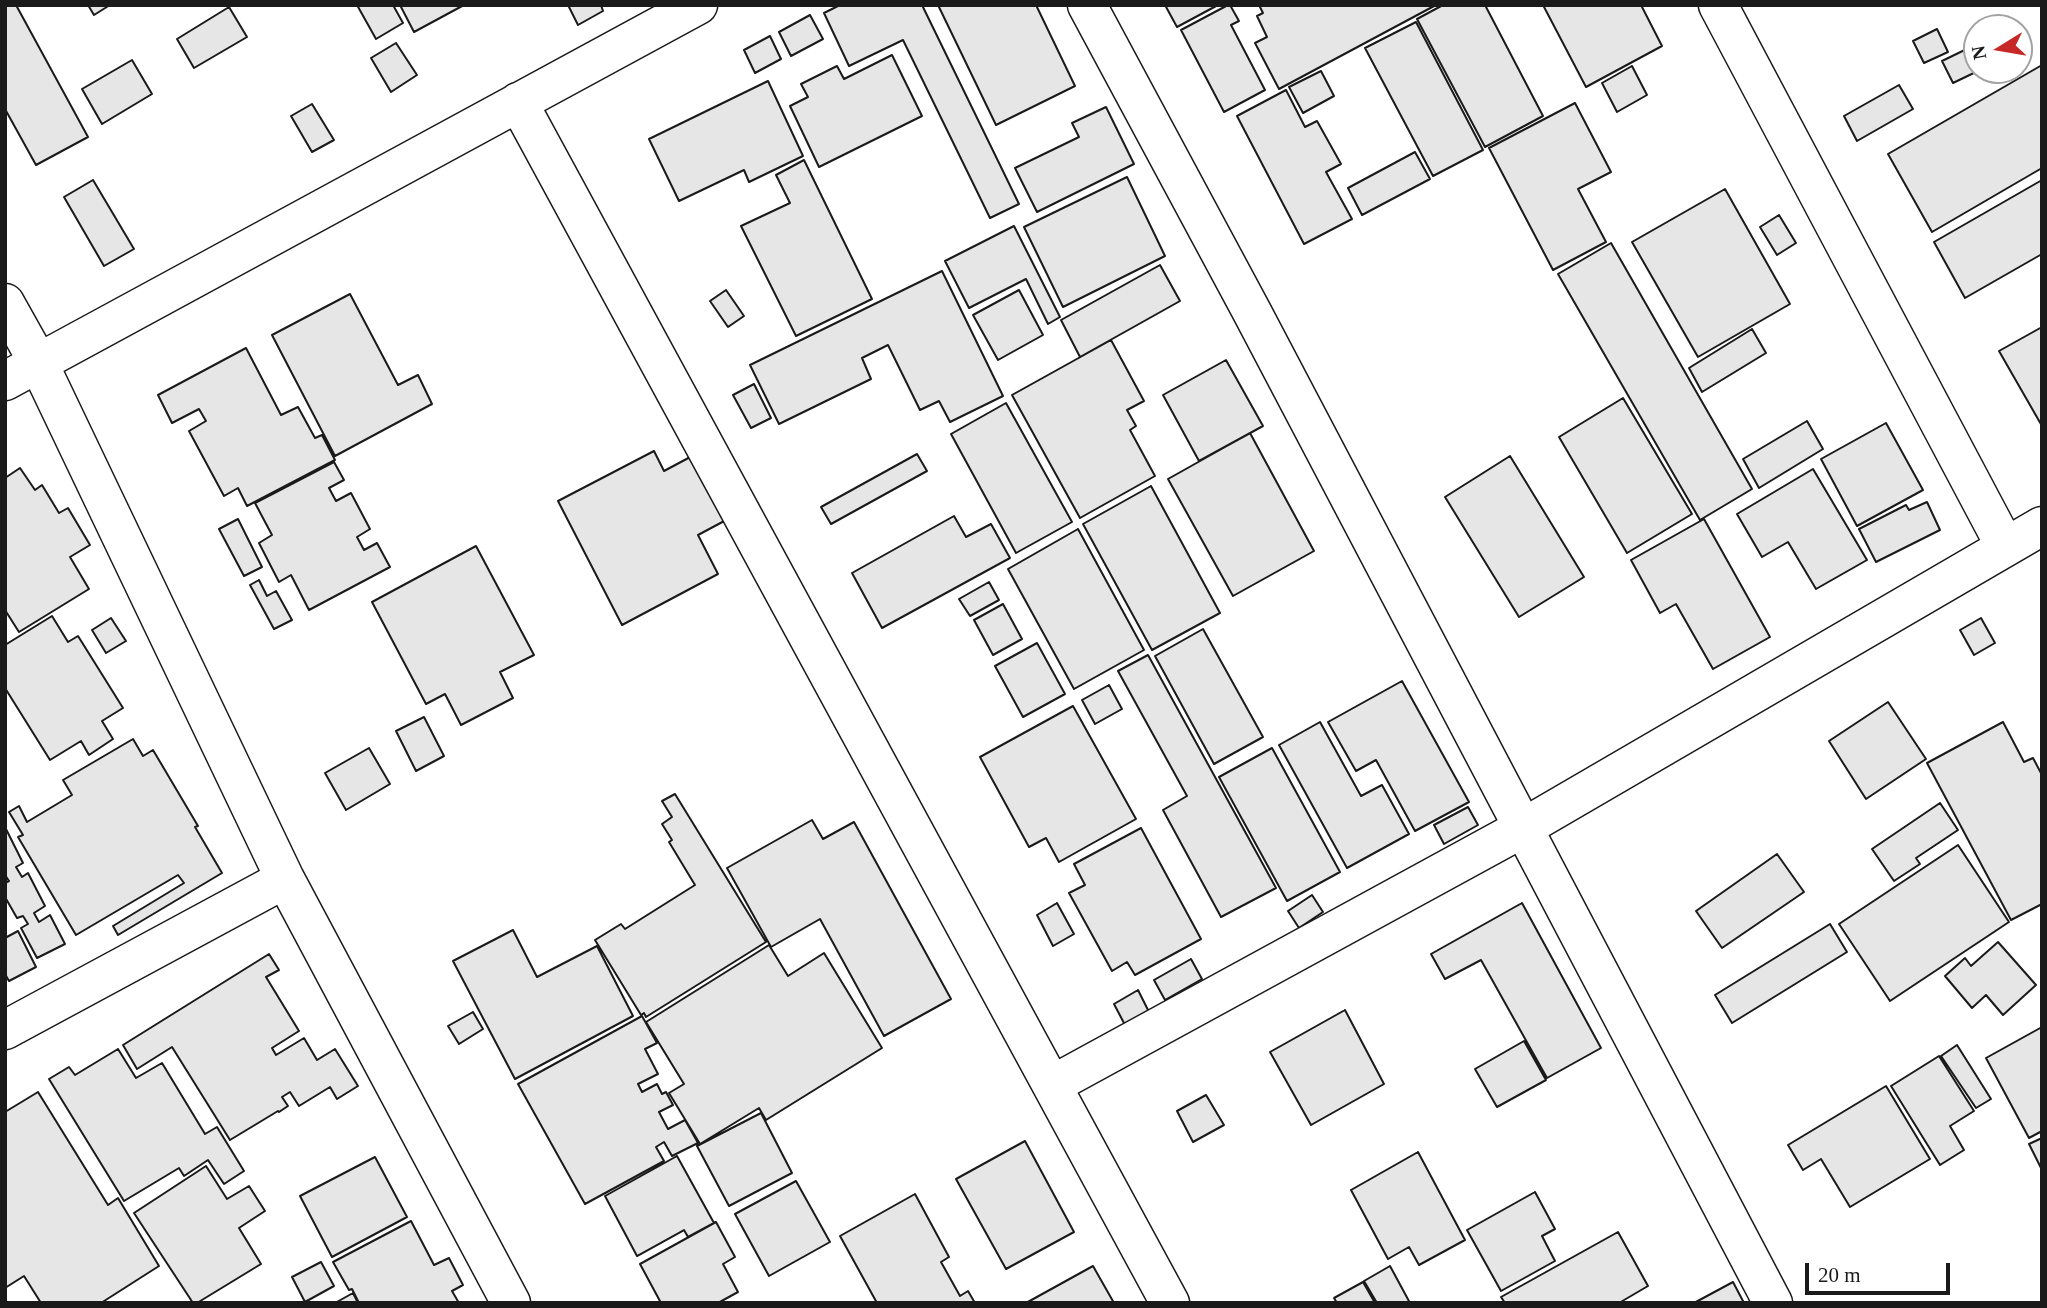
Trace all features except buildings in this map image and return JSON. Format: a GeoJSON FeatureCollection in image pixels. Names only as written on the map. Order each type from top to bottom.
{"type":"FeatureCollection","features":[{"type":"Feature","properties":{"kind":"street"},"geometry":{"type":"LineString","coordinates":[[21,371],[698,5]]}},
{"type":"Feature","properties":{"kind":"street"},"geometry":{"type":"LineString","coordinates":[[1087,5],[1252,312],[1773,1303]]}},
{"type":"Feature","properties":{"kind":"street"},"geometry":{"type":"LineString","coordinates":[[1718,5],[2004,546]]}},
{"type":"Feature","properties":{"kind":"street"},"geometry":{"type":"LineString","coordinates":[[518,102],[1170,1303]]}},
{"type":"Feature","properties":{"kind":"street"},"geometry":{"type":"LineString","coordinates":[[5,303],[21,371],[285,879],[511,1303]]}},
{"type":"Feature","properties":{"kind":"street"},"geometry":{"type":"LineString","coordinates":[[1052,1085],[1523,828],[2042,526]]}},
{"type":"Feature","properties":{"kind":"street"},"geometry":{"type":"LineString","coordinates":[[5,1030],[285,879]]}}]}
